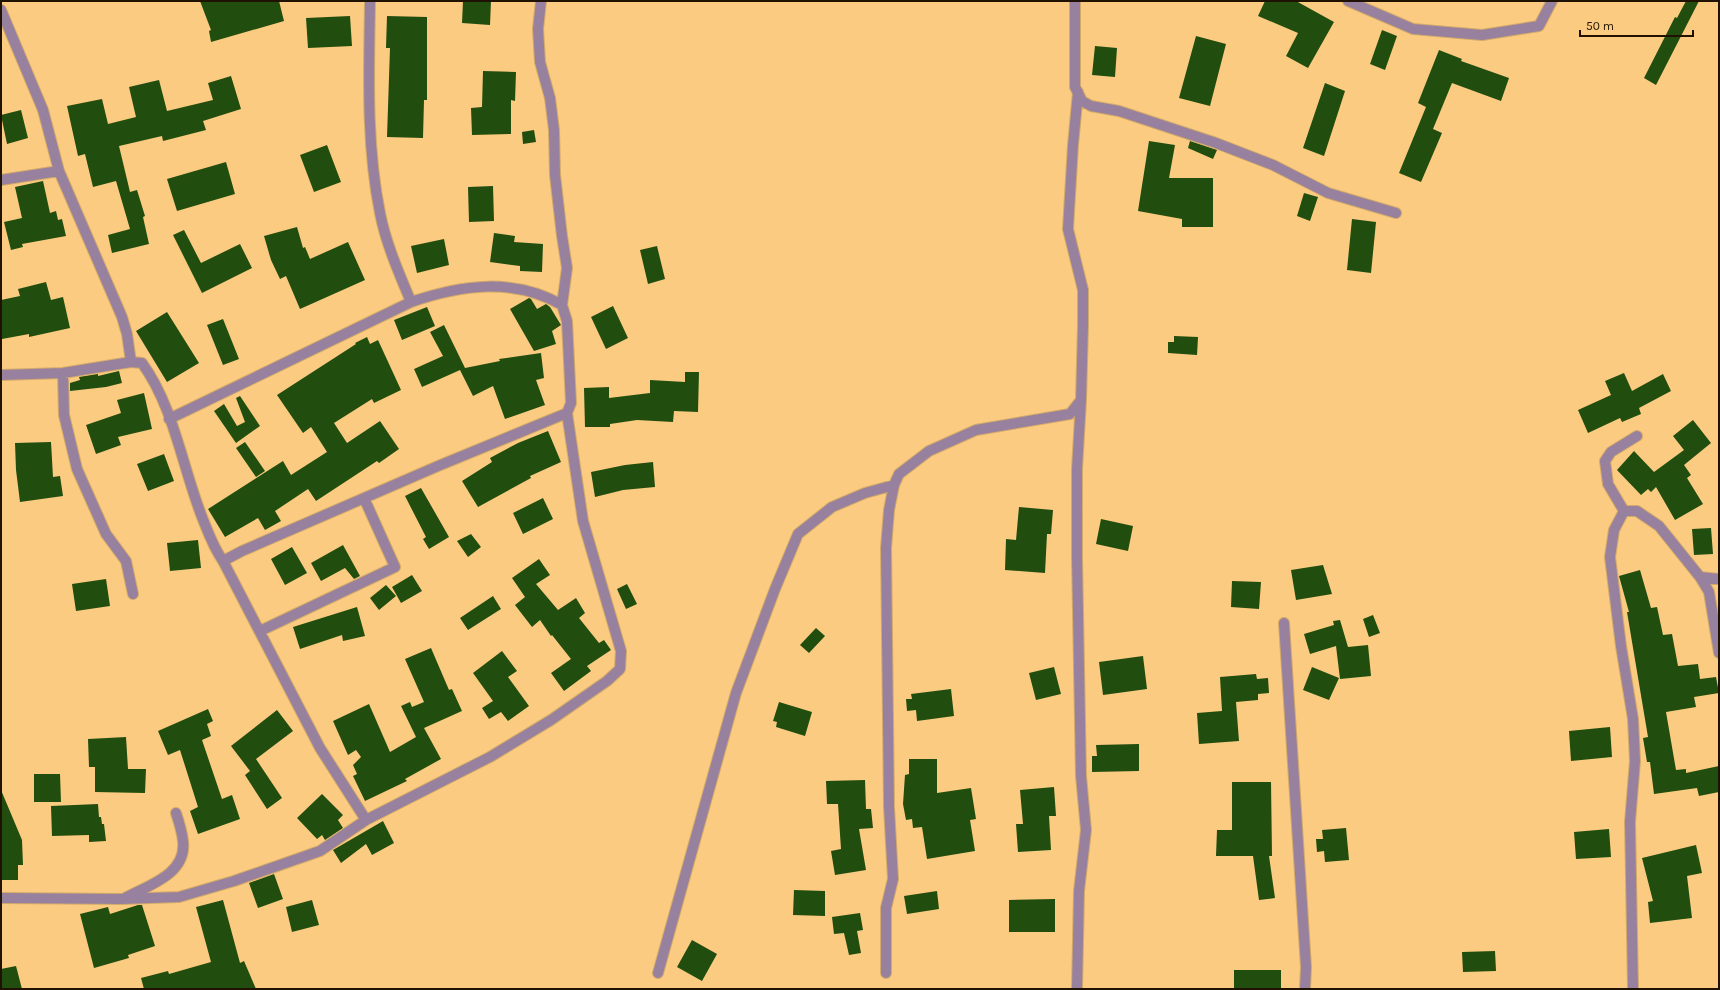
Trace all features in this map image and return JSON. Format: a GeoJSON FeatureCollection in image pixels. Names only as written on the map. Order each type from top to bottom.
{"type":"FeatureCollection","features":[{"type":"Feature","properties":{"kind":"street"},"geometry":{"type":"LineString","coordinates":[[370,1],[369,89],[373,167],[380,214],[395,265],[411,302]]}},
{"type":"Feature","properties":{"kind":"street"},"geometry":{"type":"LineString","coordinates":[[1,898],[122,900],[179,897],[234,881],[320,851],[366,820],[490,757],[557,716],[607,681],[620,669],[621,651],[583,521],[567,413],[571,404],[568,329],[562,305],[567,268],[556,183],[550,98],[540,62],[538,28],[541,1]]}},
{"type":"Feature","properties":{"kind":"street"},"geometry":{"type":"LineString","coordinates":[[1075,1],[1076,87],[1082,101],[1091,106],[1119,111],[1216,143],[1273,165],[1328,193],[1396,213]]}},
{"type":"Feature","properties":{"kind":"street"},"geometry":{"type":"LineString","coordinates":[[1348,1],[1414,29],[1482,35],[1539,26],[1552,1]]}},
{"type":"Feature","properties":{"kind":"street"},"geometry":{"type":"LineString","coordinates":[[1,10],[43,110],[59,171],[122,317],[127,334],[131,362]]}},
{"type":"Feature","properties":{"kind":"street"},"geometry":{"type":"LineString","coordinates":[[1077,989],[1079,891],[1086,830],[1081,776],[1076,558],[1076,469],[1081,400],[1083,290],[1068,229],[1078,92]]}},
{"type":"Feature","properties":{"kind":"street"},"geometry":{"type":"LineString","coordinates":[[1,180],[59,171]]}},
{"type":"Feature","properties":{"kind":"street"},"geometry":{"type":"LineString","coordinates":[[169,419],[411,302],[441,292],[477,286],[522,290],[545,295],[562,305]]}},
{"type":"Feature","properties":{"kind":"street"},"geometry":{"type":"LineString","coordinates":[[1,375],[63,373],[131,362],[142,363],[151,376],[169,419],[192,491],[215,550],[223,561],[320,748],[366,820]]}},
{"type":"Feature","properties":{"kind":"street"},"geometry":{"type":"LineString","coordinates":[[63,373],[64,415],[77,469],[106,534],[126,561],[133,594]]}},
{"type":"Feature","properties":{"kind":"street"},"geometry":{"type":"LineString","coordinates":[[886,973],[886,908],[893,878],[889,807],[886,548],[889,510],[894,486],[899,474],[929,451],[976,430],[1070,414],[1081,400]]}},
{"type":"Feature","properties":{"kind":"street"},"geometry":{"type":"LineString","coordinates":[[223,561],[242,551],[364,498],[567,413]]}},
{"type":"Feature","properties":{"kind":"street"},"geometry":{"type":"LineString","coordinates":[[1624,511],[1608,484],[1605,461],[1611,452],[1637,436]]}},
{"type":"Feature","properties":{"kind":"street"},"geometry":{"type":"LineString","coordinates":[[658,973],[736,693],[775,589],[798,534],[832,507],[865,493],[894,486]]}},
{"type":"Feature","properties":{"kind":"street"},"geometry":{"type":"LineString","coordinates":[[260,631],[395,567],[364,498]]}},
{"type":"Feature","properties":{"kind":"street"},"geometry":{"type":"LineString","coordinates":[[1624,511],[1637,511],[1659,526],[1700,577],[1709,592],[1719,653]]}},
{"type":"Feature","properties":{"kind":"street"},"geometry":{"type":"LineString","coordinates":[[1624,511],[1614,530],[1610,557],[1621,646],[1633,719],[1635,761],[1630,822],[1633,989]]}},
{"type":"Feature","properties":{"kind":"street"},"geometry":{"type":"LineString","coordinates":[[1700,577],[1719,579]]}},
{"type":"Feature","properties":{"kind":"street"},"geometry":{"type":"LineString","coordinates":[[1284,623],[1306,967],[1305,989]]}},
{"type":"Feature","properties":{"kind":"street"},"geometry":{"type":"LineString","coordinates":[[122,900],[162,879],[176,869],[183,856],[183,841],[176,813]]}},
{"type":"Feature","properties":{"kind":"building"},"geometry":{"type":"Polygon","coordinates":[[[200,1],[279,1],[284,21],[211,42],[209,31],[211,30],[200,1]]]}},
{"type":"Feature","properties":{"kind":"building"},"geometry":{"type":"Polygon","coordinates":[[[463,1],[491,1],[490,25],[462,23],[463,1]]]}},
{"type":"Feature","properties":{"kind":"building"},"geometry":{"type":"Polygon","coordinates":[[[1265,1],[1296,1],[1334,22],[1308,68],[1286,56],[1298,33],[1258,16],[1265,1]]]}},
{"type":"Feature","properties":{"kind":"building"},"geometry":{"type":"Polygon","coordinates":[[[1686,1],[1699,1],[1656,85],[1644,78],[1675,17],[1677,18],[1686,1]]]}},
{"type":"Feature","properties":{"kind":"building"},"geometry":{"type":"Polygon","coordinates":[[[350,16],[352,46],[308,48],[306,18],[350,16]]]}},
{"type":"Feature","properties":{"kind":"building"},"geometry":{"type":"Polygon","coordinates":[[[387,16],[427,17],[427,100],[424,100],[423,138],[387,137],[390,48],[386,48],[387,16]]]}},
{"type":"Feature","properties":{"kind":"building"},"geometry":{"type":"Polygon","coordinates":[[[1382,30],[1397,36],[1385,70],[1370,64],[1382,30]]]}},
{"type":"Feature","properties":{"kind":"building"},"geometry":{"type":"Polygon","coordinates":[[[1196,36],[1226,44],[1210,106],[1179,98],[1196,36]]]}},
{"type":"Feature","properties":{"kind":"building"},"geometry":{"type":"Polygon","coordinates":[[[1095,46],[1117,48],[1115,77],[1092,75],[1095,46]]]}},
{"type":"Feature","properties":{"kind":"building"},"geometry":{"type":"Polygon","coordinates":[[[1439,50],[1462,59],[1461,61],[1509,78],[1501,101],[1452,83],[1433,129],[1442,133],[1421,182],[1399,173],[1426,107],[1418,103],[1439,50]]]}},
{"type":"Feature","properties":{"kind":"building"},"geometry":{"type":"Polygon","coordinates":[[[483,71],[516,72],[515,101],[511,100],[511,134],[472,135],[471,108],[482,107],[483,71]]]}},
{"type":"Feature","properties":{"kind":"building"},"geometry":{"type":"Polygon","coordinates":[[[231,76],[241,109],[203,121],[206,130],[163,141],[162,136],[119,146],[130,192],[137,190],[145,216],[143,217],[149,244],[112,253],[108,235],[130,229],[116,181],[93,187],[85,154],[78,156],[67,106],[102,99],[108,124],[136,117],[129,87],[159,80],[167,111],[213,100],[208,83],[231,76]]]}},
{"type":"Feature","properties":{"kind":"building"},"geometry":{"type":"Polygon","coordinates":[[[1325,83],[1345,91],[1324,156],[1303,148],[1325,83]]]}},
{"type":"Feature","properties":{"kind":"building"},"geometry":{"type":"Polygon","coordinates":[[[21,110],[28,138],[7,144],[1,115],[21,110]]]}},
{"type":"Feature","properties":{"kind":"building"},"geometry":{"type":"Polygon","coordinates":[[[534,130],[536,142],[523,144],[522,132],[534,130]]]}},
{"type":"Feature","properties":{"kind":"building"},"geometry":{"type":"Polygon","coordinates":[[[1149,141],[1175,145],[1169,178],[1213,178],[1213,227],[1182,227],[1182,219],[1138,211],[1149,141]]]}},
{"type":"Feature","properties":{"kind":"building"},"geometry":{"type":"Polygon","coordinates":[[[1190,141],[1217,150],[1213,159],[1188,148],[1190,141]]]}},
{"type":"Feature","properties":{"kind":"building"},"geometry":{"type":"Polygon","coordinates":[[[327,145],[341,182],[314,192],[300,155],[327,145]]]}},
{"type":"Feature","properties":{"kind":"building"},"geometry":{"type":"Polygon","coordinates":[[[226,162],[235,194],[177,211],[167,179],[226,162]]]}},
{"type":"Feature","properties":{"kind":"building"},"geometry":{"type":"Polygon","coordinates":[[[43,181],[50,213],[56,211],[58,220],[62,219],[66,236],[22,244],[23,247],[11,250],[4,222],[22,218],[15,187],[43,181]]]}},
{"type":"Feature","properties":{"kind":"building"},"geometry":{"type":"Polygon","coordinates":[[[493,186],[494,221],[469,222],[468,187],[493,186]]]}},
{"type":"Feature","properties":{"kind":"building"},"geometry":{"type":"Polygon","coordinates":[[[1304,193],[1318,197],[1310,221],[1297,216],[1304,193]]]}},
{"type":"Feature","properties":{"kind":"building"},"geometry":{"type":"Polygon","coordinates":[[[1352,219],[1376,222],[1371,273],[1347,270],[1352,219]]]}},
{"type":"Feature","properties":{"kind":"building"},"geometry":{"type":"Polygon","coordinates":[[[297,227],[303,248],[305,247],[310,259],[348,242],[365,280],[300,309],[286,276],[280,279],[271,260],[264,236],[297,227]]]}},
{"type":"Feature","properties":{"kind":"building"},"geometry":{"type":"Polygon","coordinates":[[[184,230],[201,263],[240,244],[252,268],[202,293],[173,235],[184,230]]]}},
{"type":"Feature","properties":{"kind":"building"},"geometry":{"type":"Polygon","coordinates":[[[494,233],[515,236],[514,242],[543,244],[542,272],[520,271],[520,266],[490,262],[494,233]]]}},
{"type":"Feature","properties":{"kind":"building"},"geometry":{"type":"Polygon","coordinates":[[[444,239],[449,265],[417,273],[411,246],[444,239]]]}},
{"type":"Feature","properties":{"kind":"building"},"geometry":{"type":"Polygon","coordinates":[[[657,246],[665,279],[648,284],[640,250],[657,246]]]}},
{"type":"Feature","properties":{"kind":"building"},"geometry":{"type":"Polygon","coordinates":[[[46,282],[51,300],[63,297],[70,328],[29,337],[29,334],[2,339],[1,300],[20,296],[18,289],[46,282]]]}},
{"type":"Feature","properties":{"kind":"building"},"geometry":{"type":"Polygon","coordinates":[[[529,298],[537,309],[546,304],[550,307],[561,325],[552,331],[556,344],[534,351],[510,309],[529,298]]]}},
{"type":"Feature","properties":{"kind":"building"},"geometry":{"type":"Polygon","coordinates":[[[613,306],[628,338],[606,349],[591,317],[613,306]]]}},
{"type":"Feature","properties":{"kind":"building"},"geometry":{"type":"Polygon","coordinates":[[[427,307],[435,326],[402,340],[394,320],[427,307]]]}},
{"type":"Feature","properties":{"kind":"building"},"geometry":{"type":"Polygon","coordinates":[[[167,312],[199,363],[167,382],[136,331],[167,312]]]}},
{"type":"Feature","properties":{"kind":"building"},"geometry":{"type":"Polygon","coordinates":[[[223,319],[239,359],[223,365],[207,325],[223,319]]]}},
{"type":"Feature","properties":{"kind":"building"},"geometry":{"type":"Polygon","coordinates":[[[444,325],[465,368],[500,361],[499,359],[541,353],[544,378],[536,380],[545,405],[505,419],[493,386],[473,396],[460,370],[422,387],[414,369],[443,356],[430,332],[444,325]]]}},
{"type":"Feature","properties":{"kind":"building"},"geometry":{"type":"Polygon","coordinates":[[[1174,336],[1198,337],[1197,355],[1168,353],[1168,342],[1174,342],[1174,336]]]}},
{"type":"Feature","properties":{"kind":"building"},"geometry":{"type":"Polygon","coordinates":[[[367,337],[370,344],[378,340],[401,390],[374,403],[372,399],[334,423],[347,443],[380,421],[399,449],[379,463],[377,461],[316,501],[308,489],[275,511],[281,521],[265,530],[258,518],[225,537],[208,509],[283,461],[291,475],[327,452],[311,427],[303,433],[277,395],[356,344],[355,343],[367,337]]]}},
{"type":"Feature","properties":{"kind":"building"},"geometry":{"type":"Polygon","coordinates":[[[119,371],[122,383],[106,387],[70,391],[70,383],[80,380],[79,377],[98,374],[98,376],[119,371]]]}},
{"type":"Feature","properties":{"kind":"building"},"geometry":{"type":"Polygon","coordinates":[[[685,372],[699,372],[698,412],[674,411],[673,422],[637,420],[610,424],[610,427],[585,427],[584,388],[609,387],[609,398],[650,393],[650,380],[685,382],[685,372]]]}},
{"type":"Feature","properties":{"kind":"building"},"geometry":{"type":"Polygon","coordinates":[[[1624,373],[1632,391],[1663,374],[1671,391],[1639,408],[1641,414],[1622,422],[1620,418],[1588,433],[1578,410],[1611,395],[1605,381],[1624,373]]]}},
{"type":"Feature","properties":{"kind":"building"},"geometry":{"type":"Polygon","coordinates":[[[144,393],[152,429],[118,437],[121,445],[96,454],[86,425],[121,413],[117,400],[144,393]]]}},
{"type":"Feature","properties":{"kind":"building"},"geometry":{"type":"Polygon","coordinates":[[[240,396],[260,426],[236,443],[214,411],[224,404],[237,426],[245,422],[236,398],[240,396]]]}},
{"type":"Feature","properties":{"kind":"building"},"geometry":{"type":"Polygon","coordinates":[[[1693,420],[1711,443],[1684,465],[1691,475],[1687,478],[1703,504],[1675,520],[1656,487],[1651,492],[1648,489],[1641,495],[1617,470],[1634,451],[1654,472],[1684,450],[1673,436],[1693,420]]]}},
{"type":"Feature","properties":{"kind":"building"},"geometry":{"type":"Polygon","coordinates":[[[548,431],[561,462],[530,476],[531,478],[478,507],[462,481],[492,462],[490,458],[518,443],[548,431]]]}},
{"type":"Feature","properties":{"kind":"building"},"geometry":{"type":"Polygon","coordinates":[[[51,442],[53,477],[60,476],[63,496],[20,502],[16,470],[15,443],[51,442]]]}},
{"type":"Feature","properties":{"kind":"building"},"geometry":{"type":"Polygon","coordinates":[[[245,442],[265,471],[256,477],[236,448],[245,442]]]}},
{"type":"Feature","properties":{"kind":"building"},"geometry":{"type":"Polygon","coordinates":[[[164,454],[174,481],[148,491],[137,464],[164,454]]]}},
{"type":"Feature","properties":{"kind":"building"},"geometry":{"type":"Polygon","coordinates":[[[653,462],[655,487],[623,490],[595,497],[591,472],[625,465],[653,462]]]}},
{"type":"Feature","properties":{"kind":"building"},"geometry":{"type":"Polygon","coordinates":[[[421,488],[449,537],[429,549],[423,539],[426,537],[405,496],[421,488]]]}},
{"type":"Feature","properties":{"kind":"building"},"geometry":{"type":"Polygon","coordinates":[[[543,498],[553,519],[523,534],[513,513],[543,498]]]}},
{"type":"Feature","properties":{"kind":"building"},"geometry":{"type":"Polygon","coordinates":[[[1019,507],[1053,510],[1051,534],[1047,534],[1045,573],[1005,570],[1006,539],[1016,540],[1019,507]]]}},
{"type":"Feature","properties":{"kind":"building"},"geometry":{"type":"Polygon","coordinates":[[[1101,519],[1133,526],[1128,551],[1096,544],[1101,519]]]}},
{"type":"Feature","properties":{"kind":"building"},"geometry":{"type":"Polygon","coordinates":[[[1711,528],[1713,554],[1694,555],[1692,529],[1711,528]]]}},
{"type":"Feature","properties":{"kind":"building"},"geometry":{"type":"Polygon","coordinates":[[[471,534],[481,547],[468,557],[457,541],[471,534]]]}},
{"type":"Feature","properties":{"kind":"building"},"geometry":{"type":"Polygon","coordinates":[[[198,540],[201,568],[170,571],[167,543],[198,540]]]}},
{"type":"Feature","properties":{"kind":"building"},"geometry":{"type":"Polygon","coordinates":[[[343,545],[360,576],[354,579],[345,568],[321,581],[311,563],[343,545]]]}},
{"type":"Feature","properties":{"kind":"building"},"geometry":{"type":"Polygon","coordinates":[[[292,547],[307,573],[285,585],[271,559],[292,547]]]}},
{"type":"Feature","properties":{"kind":"building"},"geometry":{"type":"Polygon","coordinates":[[[539,559],[550,575],[536,584],[558,610],[576,598],[585,613],[579,618],[599,643],[604,640],[611,650],[587,666],[591,671],[564,691],[551,673],[571,659],[552,635],[551,636],[540,620],[532,627],[515,605],[525,597],[512,578],[539,559]]]}},
{"type":"Feature","properties":{"kind":"building"},"geometry":{"type":"Polygon","coordinates":[[[1323,565],[1332,594],[1296,600],[1291,570],[1323,565]]]}},
{"type":"Feature","properties":{"kind":"building"},"geometry":{"type":"Polygon","coordinates":[[[1640,570],[1651,608],[1657,607],[1663,635],[1672,634],[1678,666],[1698,664],[1700,679],[1716,677],[1719,693],[1694,697],[1696,707],[1666,712],[1676,770],[1686,769],[1686,773],[1719,766],[1719,792],[1699,796],[1697,788],[1654,794],[1650,762],[1647,762],[1643,738],[1648,737],[1627,612],[1629,612],[1619,576],[1640,570]]]}},
{"type":"Feature","properties":{"kind":"building"},"geometry":{"type":"Polygon","coordinates":[[[412,575],[422,591],[401,603],[392,587],[412,575]]]}},
{"type":"Feature","properties":{"kind":"building"},"geometry":{"type":"Polygon","coordinates":[[[106,579],[110,606],[76,611],[72,584],[106,579]]]}},
{"type":"Feature","properties":{"kind":"building"},"geometry":{"type":"Polygon","coordinates":[[[1232,581],[1261,582],[1259,609],[1231,607],[1232,581]]]}},
{"type":"Feature","properties":{"kind":"building"},"geometry":{"type":"Polygon","coordinates":[[[627,584],[637,604],[626,609],[617,589],[627,584]]]}},
{"type":"Feature","properties":{"kind":"building"},"geometry":{"type":"Polygon","coordinates":[[[386,585],[396,596],[379,610],[370,598],[386,585]]]}},
{"type":"Feature","properties":{"kind":"building"},"geometry":{"type":"Polygon","coordinates":[[[493,596],[501,609],[468,630],[460,618],[493,596]]]}},
{"type":"Feature","properties":{"kind":"building"},"geometry":{"type":"Polygon","coordinates":[[[357,607],[365,636],[343,641],[342,635],[300,649],[293,627],[357,607]]]}},
{"type":"Feature","properties":{"kind":"building"},"geometry":{"type":"Polygon","coordinates":[[[1373,615],[1380,633],[1369,637],[1363,619],[1373,615]]]}},
{"type":"Feature","properties":{"kind":"building"},"geometry":{"type":"Polygon","coordinates":[[[1340,620],[1348,647],[1368,645],[1371,676],[1340,679],[1336,646],[1310,654],[1304,634],[1334,625],[1333,621],[1340,620]]]}},
{"type":"Feature","properties":{"kind":"building"},"geometry":{"type":"Polygon","coordinates":[[[816,628],[825,636],[809,653],[800,645],[816,628]]]}},
{"type":"Feature","properties":{"kind":"building"},"geometry":{"type":"Polygon","coordinates":[[[431,648],[449,690],[452,689],[462,711],[424,728],[441,759],[405,779],[407,781],[365,801],[353,776],[357,774],[353,765],[361,757],[356,750],[348,755],[333,721],[369,704],[390,752],[416,737],[401,706],[410,702],[412,707],[424,702],[405,659],[431,648]]]}},
{"type":"Feature","properties":{"kind":"building"},"geometry":{"type":"Polygon","coordinates":[[[502,651],[517,671],[508,677],[529,706],[508,721],[501,712],[489,719],[482,708],[493,701],[473,673],[502,651]]]}},
{"type":"Feature","properties":{"kind":"building"},"geometry":{"type":"Polygon","coordinates":[[[1143,656],[1147,689],[1103,695],[1099,662],[1143,656]]]}},
{"type":"Feature","properties":{"kind":"building"},"geometry":{"type":"Polygon","coordinates":[[[1054,667],[1061,694],[1036,700],[1029,673],[1054,667]]]}},
{"type":"Feature","properties":{"kind":"building"},"geometry":{"type":"Polygon","coordinates":[[[1312,667],[1339,678],[1329,700],[1303,690],[1312,667]]]}},
{"type":"Feature","properties":{"kind":"building"},"geometry":{"type":"Polygon","coordinates":[[[1256,674],[1257,679],[1268,678],[1269,693],[1258,694],[1258,700],[1236,702],[1239,741],[1199,744],[1197,713],[1222,711],[1220,677],[1256,674]]]}},
{"type":"Feature","properties":{"kind":"building"},"geometry":{"type":"Polygon","coordinates":[[[951,689],[954,716],[917,721],[916,710],[907,711],[906,699],[912,699],[911,694],[951,689]]]}},
{"type":"Feature","properties":{"kind":"building"},"geometry":{"type":"Polygon","coordinates":[[[779,702],[812,712],[805,736],[776,727],[777,722],[773,721],[779,702]]]}},
{"type":"Feature","properties":{"kind":"building"},"geometry":{"type":"Polygon","coordinates":[[[208,709],[213,721],[207,724],[211,736],[202,740],[222,799],[232,795],[240,819],[198,834],[190,811],[198,807],[180,750],[168,755],[158,731],[208,709]]]}},
{"type":"Feature","properties":{"kind":"building"},"geometry":{"type":"Polygon","coordinates":[[[277,710],[293,731],[256,759],[282,798],[267,809],[245,775],[250,771],[231,746],[277,710]]]}},
{"type":"Feature","properties":{"kind":"building"},"geometry":{"type":"Polygon","coordinates":[[[1610,727],[1612,757],[1571,761],[1569,731],[1610,727]]]}},
{"type":"Feature","properties":{"kind":"building"},"geometry":{"type":"Polygon","coordinates":[[[126,737],[128,769],[146,769],[145,793],[95,792],[95,767],[89,767],[88,739],[126,737]]]}},
{"type":"Feature","properties":{"kind":"building"},"geometry":{"type":"Polygon","coordinates":[[[1139,744],[1139,771],[1092,772],[1092,756],[1097,756],[1096,745],[1139,744]]]}},
{"type":"Feature","properties":{"kind":"building"},"geometry":{"type":"Polygon","coordinates":[[[909,759],[937,759],[937,793],[971,788],[976,819],[970,820],[975,851],[927,859],[922,827],[913,828],[912,819],[906,820],[903,804],[905,775],[909,774],[909,759]]]}},
{"type":"Feature","properties":{"kind":"building"},"geometry":{"type":"Polygon","coordinates":[[[34,774],[60,774],[61,802],[34,802],[34,774]]]}},
{"type":"Feature","properties":{"kind":"building"},"geometry":{"type":"Polygon","coordinates":[[[865,780],[866,809],[871,809],[873,828],[859,829],[866,870],[835,875],[831,851],[841,849],[838,804],[827,804],[826,781],[865,780]]]}},
{"type":"Feature","properties":{"kind":"building"},"geometry":{"type":"Polygon","coordinates":[[[1232,782],[1271,782],[1272,856],[1269,856],[1275,898],[1259,900],[1253,856],[1216,856],[1217,830],[1232,830],[1232,782]]]}},
{"type":"Feature","properties":{"kind":"building"},"geometry":{"type":"Polygon","coordinates":[[[1054,787],[1056,816],[1049,816],[1051,850],[1018,852],[1016,824],[1023,824],[1020,790],[1054,787]]]}},
{"type":"Feature","properties":{"kind":"building"},"geometry":{"type":"Polygon","coordinates":[[[1,790],[22,840],[23,865],[18,865],[18,880],[1,880],[1,790]]]}},
{"type":"Feature","properties":{"kind":"building"},"geometry":{"type":"Polygon","coordinates":[[[322,794],[343,815],[338,820],[343,828],[325,840],[322,835],[317,839],[297,818],[322,794]]]}},
{"type":"Feature","properties":{"kind":"building"},"geometry":{"type":"Polygon","coordinates":[[[98,804],[99,817],[101,817],[102,824],[104,824],[106,841],[89,842],[89,835],[52,836],[51,806],[98,804]]]}},
{"type":"Feature","properties":{"kind":"building"},"geometry":{"type":"Polygon","coordinates":[[[383,821],[394,843],[372,855],[366,844],[341,863],[333,850],[383,821]]]}},
{"type":"Feature","properties":{"kind":"building"},"geometry":{"type":"Polygon","coordinates":[[[1346,828],[1349,860],[1325,862],[1324,851],[1317,852],[1316,839],[1323,839],[1322,830],[1346,828]]]}},
{"type":"Feature","properties":{"kind":"building"},"geometry":{"type":"Polygon","coordinates":[[[1609,829],[1611,857],[1576,859],[1574,832],[1609,829]]]}},
{"type":"Feature","properties":{"kind":"building"},"geometry":{"type":"Polygon","coordinates":[[[1696,845],[1702,873],[1687,876],[1692,918],[1650,923],[1648,902],[1653,901],[1642,858],[1696,845]]]}},
{"type":"Feature","properties":{"kind":"building"},"geometry":{"type":"Polygon","coordinates":[[[274,874],[283,899],[258,908],[249,883],[274,874]]]}},
{"type":"Feature","properties":{"kind":"building"},"geometry":{"type":"Polygon","coordinates":[[[794,890],[825,891],[825,916],[793,915],[794,890]]]}},
{"type":"Feature","properties":{"kind":"building"},"geometry":{"type":"Polygon","coordinates":[[[937,891],[939,909],[907,914],[904,896],[937,891]]]}},
{"type":"Feature","properties":{"kind":"building"},"geometry":{"type":"Polygon","coordinates":[[[1055,899],[1055,932],[1009,932],[1009,900],[1055,899]]]}},
{"type":"Feature","properties":{"kind":"building"},"geometry":{"type":"Polygon","coordinates":[[[223,900],[240,963],[244,961],[256,989],[144,989],[141,978],[168,971],[169,974],[211,962],[196,907],[223,900]]]}},
{"type":"Feature","properties":{"kind":"building"},"geometry":{"type":"Polygon","coordinates":[[[312,900],[319,925],[292,932],[286,907],[312,900]]]}},
{"type":"Feature","properties":{"kind":"building"},"geometry":{"type":"Polygon","coordinates":[[[142,905],[155,946],[128,955],[129,958],[94,968],[80,914],[108,907],[110,914],[142,905]]]}},
{"type":"Feature","properties":{"kind":"building"},"geometry":{"type":"Polygon","coordinates":[[[860,913],[863,930],[857,931],[861,953],[849,955],[844,933],[834,934],[832,917],[860,913]]]}},
{"type":"Feature","properties":{"kind":"building"},"geometry":{"type":"Polygon","coordinates":[[[692,940],[717,954],[702,981],[677,967],[692,940]]]}},
{"type":"Feature","properties":{"kind":"building"},"geometry":{"type":"Polygon","coordinates":[[[1495,951],[1496,971],[1463,972],[1462,952],[1495,951]]]}},
{"type":"Feature","properties":{"kind":"building"},"geometry":{"type":"Polygon","coordinates":[[[16,966],[22,989],[1,989],[1,969],[16,966]]]}},
{"type":"Feature","properties":{"kind":"building"},"geometry":{"type":"Polygon","coordinates":[[[1234,970],[1281,970],[1281,989],[1234,989],[1234,970]]]}}]}
